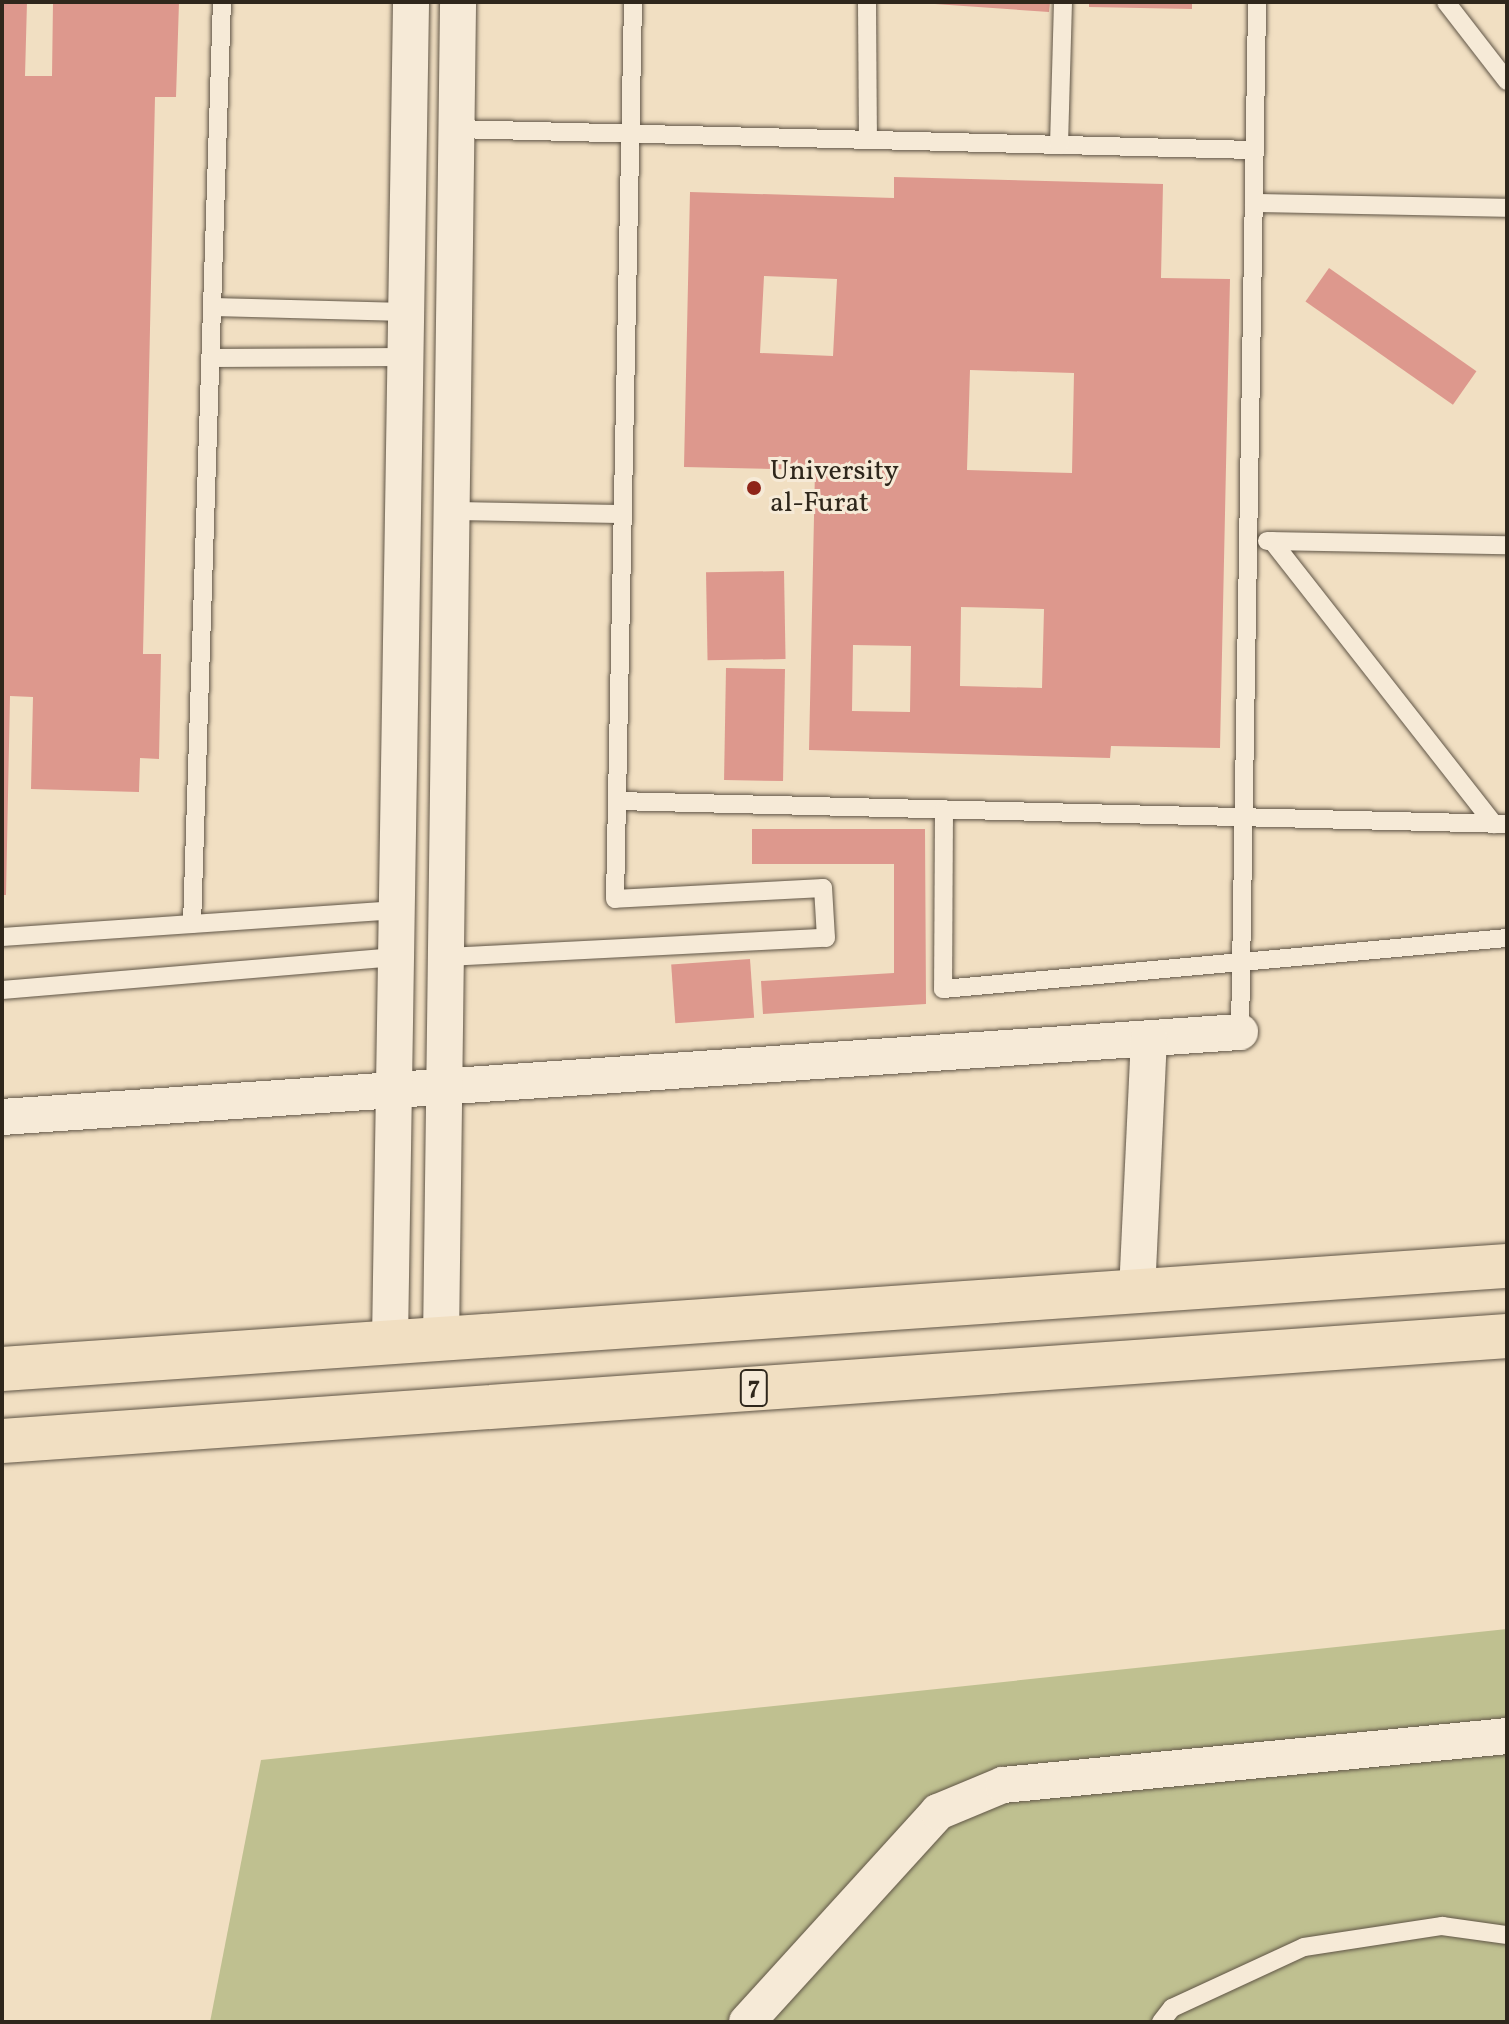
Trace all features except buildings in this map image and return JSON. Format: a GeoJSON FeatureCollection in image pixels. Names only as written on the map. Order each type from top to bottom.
{"type":"FeatureCollection","features":[{"type":"Feature","properties":{"kind":"main road"},"geometry":{"type":"LineString","coordinates":[[2,1369],[1507,1266]]}},
{"type":"Feature","properties":{"kind":"main road","name":"7"},"geometry":{"type":"LineString","coordinates":[[2,1441],[1507,1336]]}},
{"type":"Feature","properties":{"kind":"street"},"geometry":{"type":"LineString","coordinates":[[390,1341],[411,2]]}},
{"type":"Feature","properties":{"kind":"street"},"geometry":{"type":"LineString","coordinates":[[441,1341],[458,2]]}},
{"type":"Feature","properties":{"kind":"street"},"geometry":{"type":"LineString","coordinates":[[2,1117],[1240,1032]]}},
{"type":"Feature","properties":{"kind":"street"},"geometry":{"type":"LineString","coordinates":[[1137,1292],[1149,1038]]}},
{"type":"Feature","properties":{"kind":"street"},"geometry":{"type":"LineString","coordinates":[[747,2022],[938,1812],[1003,1785],[1507,1736]]}},
{"type":"Feature","properties":{"kind":"lane"},"geometry":{"type":"LineString","coordinates":[[192,924],[222,2]]}},
{"type":"Feature","properties":{"kind":"lane"},"geometry":{"type":"LineString","coordinates":[[446,957],[826,938],[823,888],[615,899],[633,2]]}},
{"type":"Feature","properties":{"kind":"lane"},"geometry":{"type":"LineString","coordinates":[[867,2],[868,140]]}},
{"type":"Feature","properties":{"kind":"lane"},"geometry":{"type":"LineString","coordinates":[[1059,145],[1063,2]]}},
{"type":"Feature","properties":{"kind":"lane"},"geometry":{"type":"LineString","coordinates":[[1240,1032],[1257,2]]}},
{"type":"Feature","properties":{"kind":"lane"},"geometry":{"type":"LineString","coordinates":[[1446,2],[1507,81]]}},
{"type":"Feature","properties":{"kind":"lane"},"geometry":{"type":"LineString","coordinates":[[456,129],[1255,150]]}},
{"type":"Feature","properties":{"kind":"lane"},"geometry":{"type":"LineString","coordinates":[[1254,203],[1507,208]]}},
{"type":"Feature","properties":{"kind":"lane"},"geometry":{"type":"LineString","coordinates":[[213,307],[406,312]]}},
{"type":"Feature","properties":{"kind":"lane"},"geometry":{"type":"LineString","coordinates":[[211,358],[406,357]]}},
{"type":"Feature","properties":{"kind":"lane"},"geometry":{"type":"LineString","coordinates":[[452,511],[623,514]]}},
{"type":"Feature","properties":{"kind":"lane"},"geometry":{"type":"LineString","coordinates":[[1248,541],[1507,545]]}},
{"type":"Feature","properties":{"kind":"lane"},"geometry":{"type":"LineString","coordinates":[[1272,541],[1501,824]]}},
{"type":"Feature","properties":{"kind":"lane"},"geometry":{"type":"LineString","coordinates":[[617,801],[1501,824]]}},
{"type":"Feature","properties":{"kind":"lane"},"geometry":{"type":"LineString","coordinates":[[944,809],[943,989],[1507,938]]}},
{"type":"Feature","properties":{"kind":"lane"},"geometry":{"type":"LineString","coordinates":[[2,937],[397,910]]}},
{"type":"Feature","properties":{"kind":"lane"},"geometry":{"type":"LineString","coordinates":[[2,990],[396,957]]}},
{"type":"Feature","properties":{"kind":"lane"},"geometry":{"type":"LineString","coordinates":[[1161,2022],[1172,2008],[1304,1947],[1442,1926],[1507,1935]]}},
{"type":"Feature","properties":{"kind":"green space"},"geometry":{"type":"Polygon","coordinates":[[[1507,1629],[1507,2022],[210,2022],[261,1760],[1507,1629]]]}},
{"type":"Feature","properties":{"kind":"place","name":"University al-Furat"},"geometry":{"type":"Point","coordinates":[754,488]}}]}
